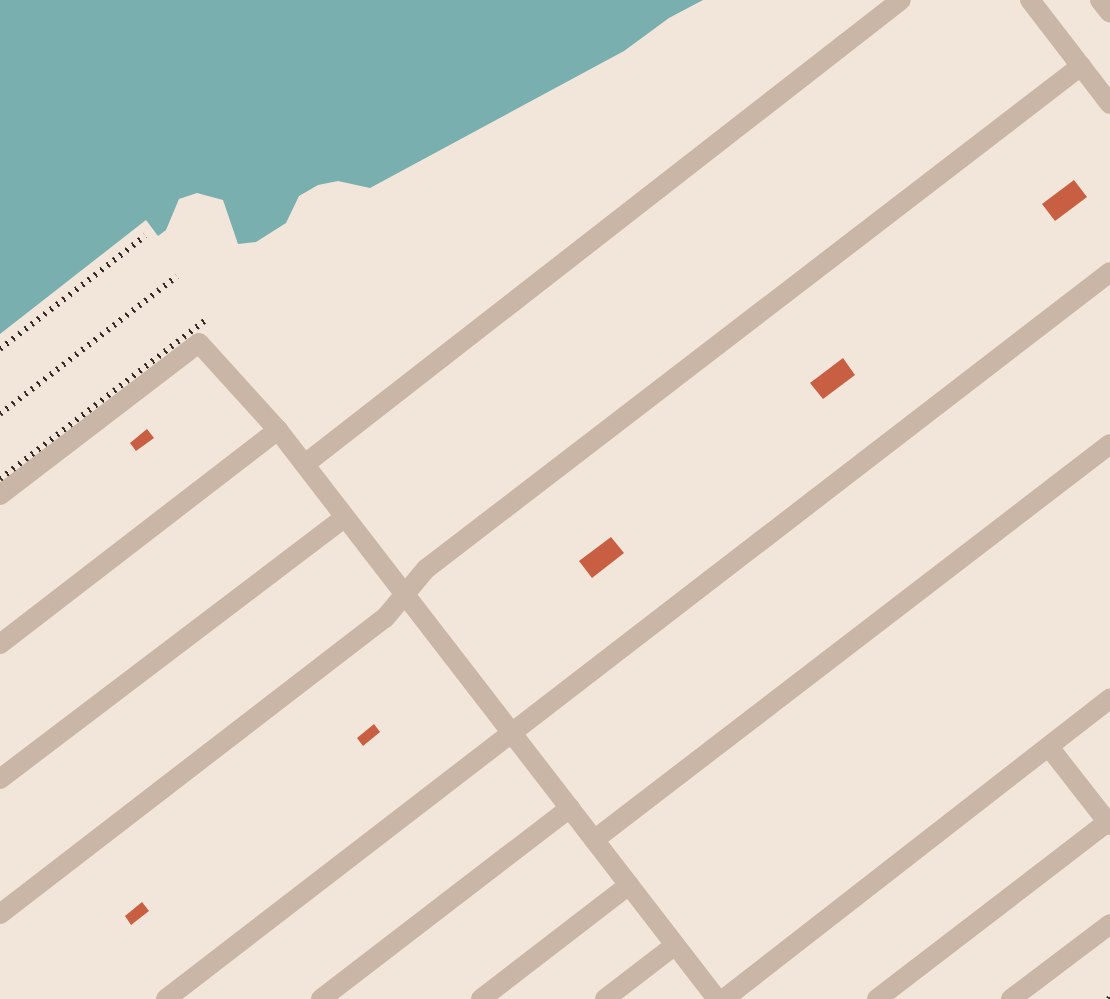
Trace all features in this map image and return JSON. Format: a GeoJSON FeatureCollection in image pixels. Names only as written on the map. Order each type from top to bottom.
{"type":"FeatureCollection","features":[{"type":"Feature","properties":{"kind":"lane"},"geometry":{"type":"LineString","coordinates":[[305,464],[901,0]]}},
{"type":"Feature","properties":{"kind":"lane"},"geometry":{"type":"LineString","coordinates":[[1030,0],[1110,104]]}},
{"type":"Feature","properties":{"kind":"lane"},"geometry":{"type":"LineString","coordinates":[[1100,0],[1110,13]]}},
{"type":"Feature","properties":{"kind":"lane"},"geometry":{"type":"LineString","coordinates":[[0,914],[385,618],[426,569],[1081,66]]}},
{"type":"Feature","properties":{"kind":"lane"},"geometry":{"type":"LineString","coordinates":[[166,999],[1110,272]]}},
{"type":"Feature","properties":{"kind":"lane"},"geometry":{"type":"LineString","coordinates":[[0,495],[199,343],[305,464],[717,999]]}},
{"type":"Feature","properties":{"kind":"lane"},"geometry":{"type":"LineString","coordinates":[[0,644],[278,430]]}},
{"type":"Feature","properties":{"kind":"lane"},"geometry":{"type":"LineString","coordinates":[[594,840],[1110,444]]}},
{"type":"Feature","properties":{"kind":"lane"},"geometry":{"type":"LineString","coordinates":[[0,779],[345,517]]}},
{"type":"Feature","properties":{"kind":"lane"},"geometry":{"type":"LineString","coordinates":[[724,999],[1110,699]]}},
{"type":"Feature","properties":{"kind":"lane"},"geometry":{"type":"LineString","coordinates":[[877,999],[1109,823],[1049,747]]}},
{"type":"Feature","properties":{"kind":"lane"},"geometry":{"type":"LineString","coordinates":[[321,999],[570,808]]}},
{"type":"Feature","properties":{"kind":"lane"},"geometry":{"type":"LineString","coordinates":[[481,999],[629,885]]}},
{"type":"Feature","properties":{"kind":"lane"},"geometry":{"type":"LineString","coordinates":[[1011,999],[1110,924]]}},
{"type":"Feature","properties":{"kind":"lane"},"geometry":{"type":"LineString","coordinates":[[605,999],[675,945]]}},
{"type":"Feature","properties":{"kind":"water"},"geometry":{"type":"Polygon","coordinates":[[[0,0],[703,0],[669,18],[624,51],[370,188],[338,181],[318,185],[299,196],[286,223],[256,242],[238,244],[223,200],[197,193],[179,199],[166,230],[158,236],[146,220],[0,334],[0,0]]]}},
{"type":"Feature","properties":{"kind":"building"},"geometry":{"type":"Polygon","coordinates":[[[1074,180],[1087,197],[1055,221],[1042,204],[1074,180]]]}},
{"type":"Feature","properties":{"kind":"building"},"geometry":{"type":"Polygon","coordinates":[[[843,358],[855,375],[823,399],[810,383],[843,358]]]}},
{"type":"Feature","properties":{"kind":"building"},"geometry":{"type":"Polygon","coordinates":[[[147,429],[154,438],[136,451],[130,443],[147,429]]]}},
{"type":"Feature","properties":{"kind":"building"},"geometry":{"type":"Polygon","coordinates":[[[611,537],[624,553],[592,578],[579,561],[611,537]]]}},
{"type":"Feature","properties":{"kind":"building"},"geometry":{"type":"Polygon","coordinates":[[[374,724],[380,732],[363,746],[357,738],[374,724]]]}},
{"type":"Feature","properties":{"kind":"building"},"geometry":{"type":"Polygon","coordinates":[[[142,902],[149,911],[131,925],[125,916],[142,902]]]}},
{"type":"Feature","properties":{"kind":"railway"},"geometry":{"type":"LineString","coordinates":[[0,349],[145,236]]}},
{"type":"Feature","properties":{"kind":"railway"},"geometry":{"type":"LineString","coordinates":[[0,414],[177,276]]}},
{"type":"Feature","properties":{"kind":"railway"},"geometry":{"type":"LineString","coordinates":[[0,479],[208,318]]}}]}
